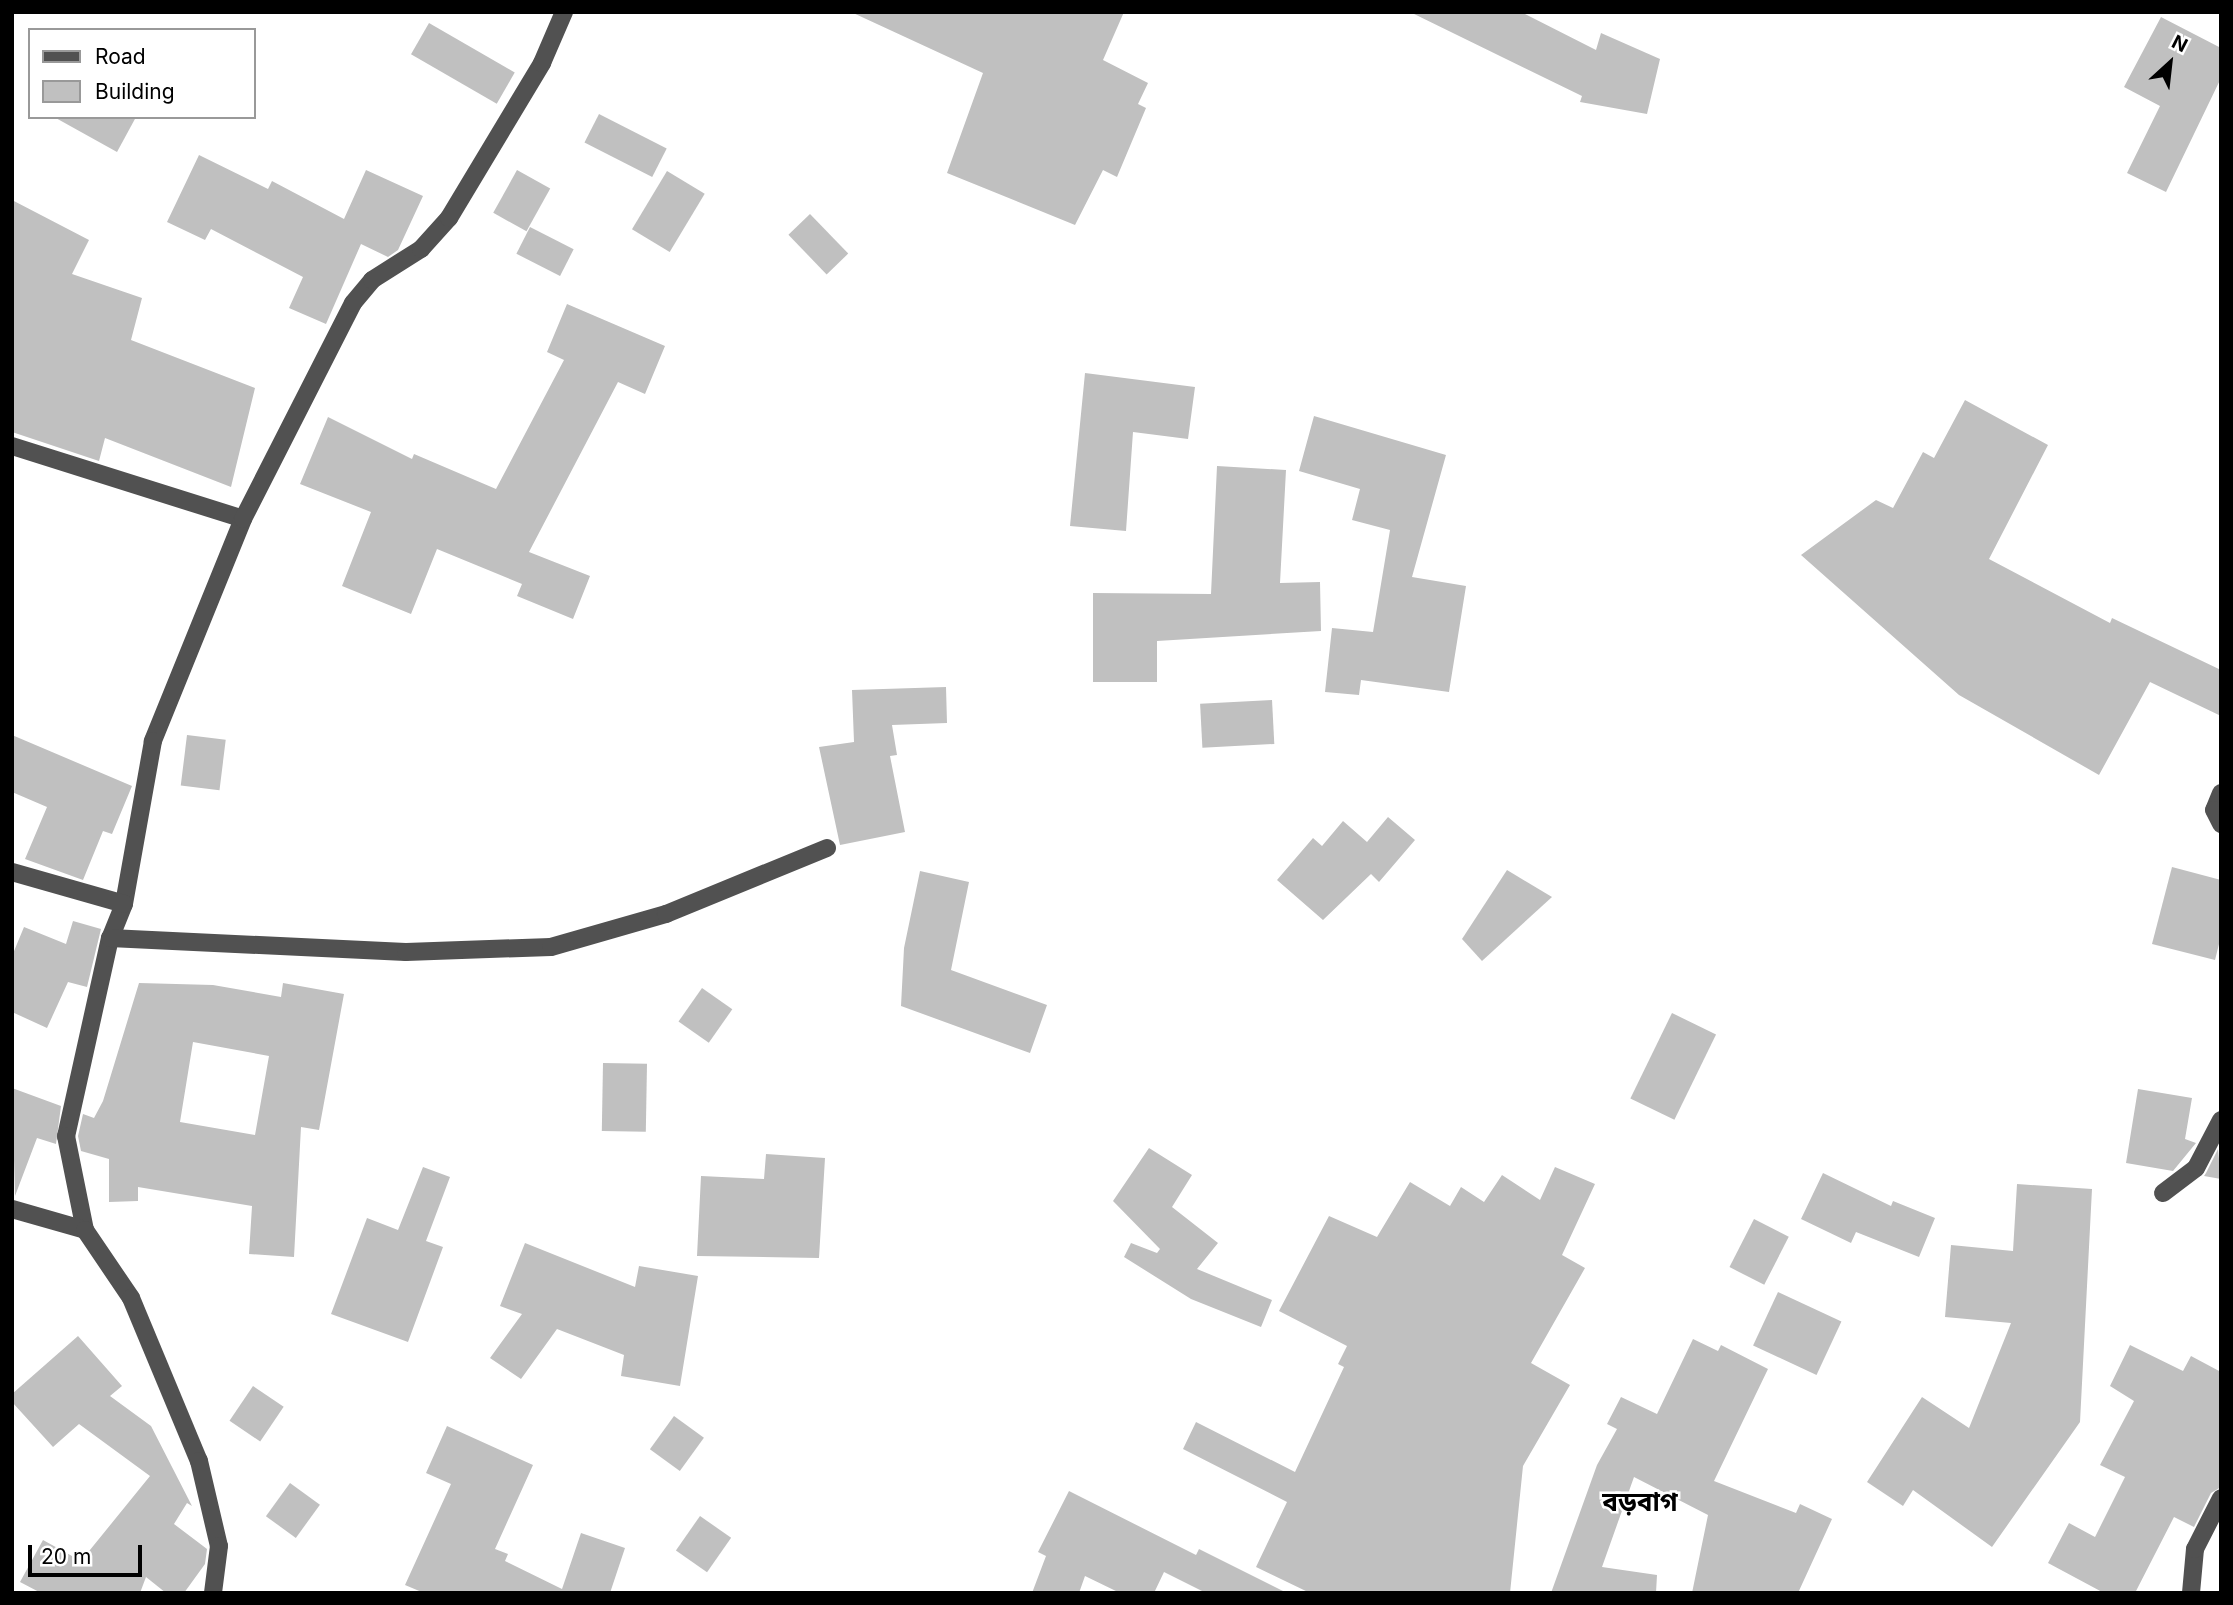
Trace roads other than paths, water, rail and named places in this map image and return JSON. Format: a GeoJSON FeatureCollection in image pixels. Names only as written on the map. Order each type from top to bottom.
{"type":"FeatureCollection","features":[{"type":"Feature","properties":{"kind":"street"},"geometry":{"type":"LineString","coordinates":[[213,1593],[219,1546],[199,1461],[131,1298],[85,1230],[66,1136],[110,938],[124,904],[153,741],[243,519],[353,303],[372,280],[421,249],[449,218],[542,64],[564,12]]}},
{"type":"Feature","properties":{"kind":"street"},"geometry":{"type":"LineString","coordinates":[[12,446],[243,519]]}},
{"type":"Feature","properties":{"kind":"street"},"geometry":{"type":"LineString","coordinates":[[2221,793],[2214,810],[2221,824]]}},
{"type":"Feature","properties":{"kind":"street"},"geometry":{"type":"LineString","coordinates":[[110,938],[406,951],[551,947],[666,914],[827,848]]}},
{"type":"Feature","properties":{"kind":"street"},"geometry":{"type":"LineString","coordinates":[[12,873],[124,904]]}},
{"type":"Feature","properties":{"kind":"street"},"geometry":{"type":"LineString","coordinates":[[2163,1193],[2196,1168],[2221,1120]]}},
{"type":"Feature","properties":{"kind":"street"},"geometry":{"type":"LineString","coordinates":[[12,1209],[85,1230]]}},
{"type":"Feature","properties":{"kind":"street"},"geometry":{"type":"LineString","coordinates":[[2192,1593],[2195,1549],[2221,1498]]}},
{"type":"Feature","properties":{"kind":"district","name":"বড়বাগ"},"geometry":{"type":"Point","coordinates":[1640,1502]}}]}
